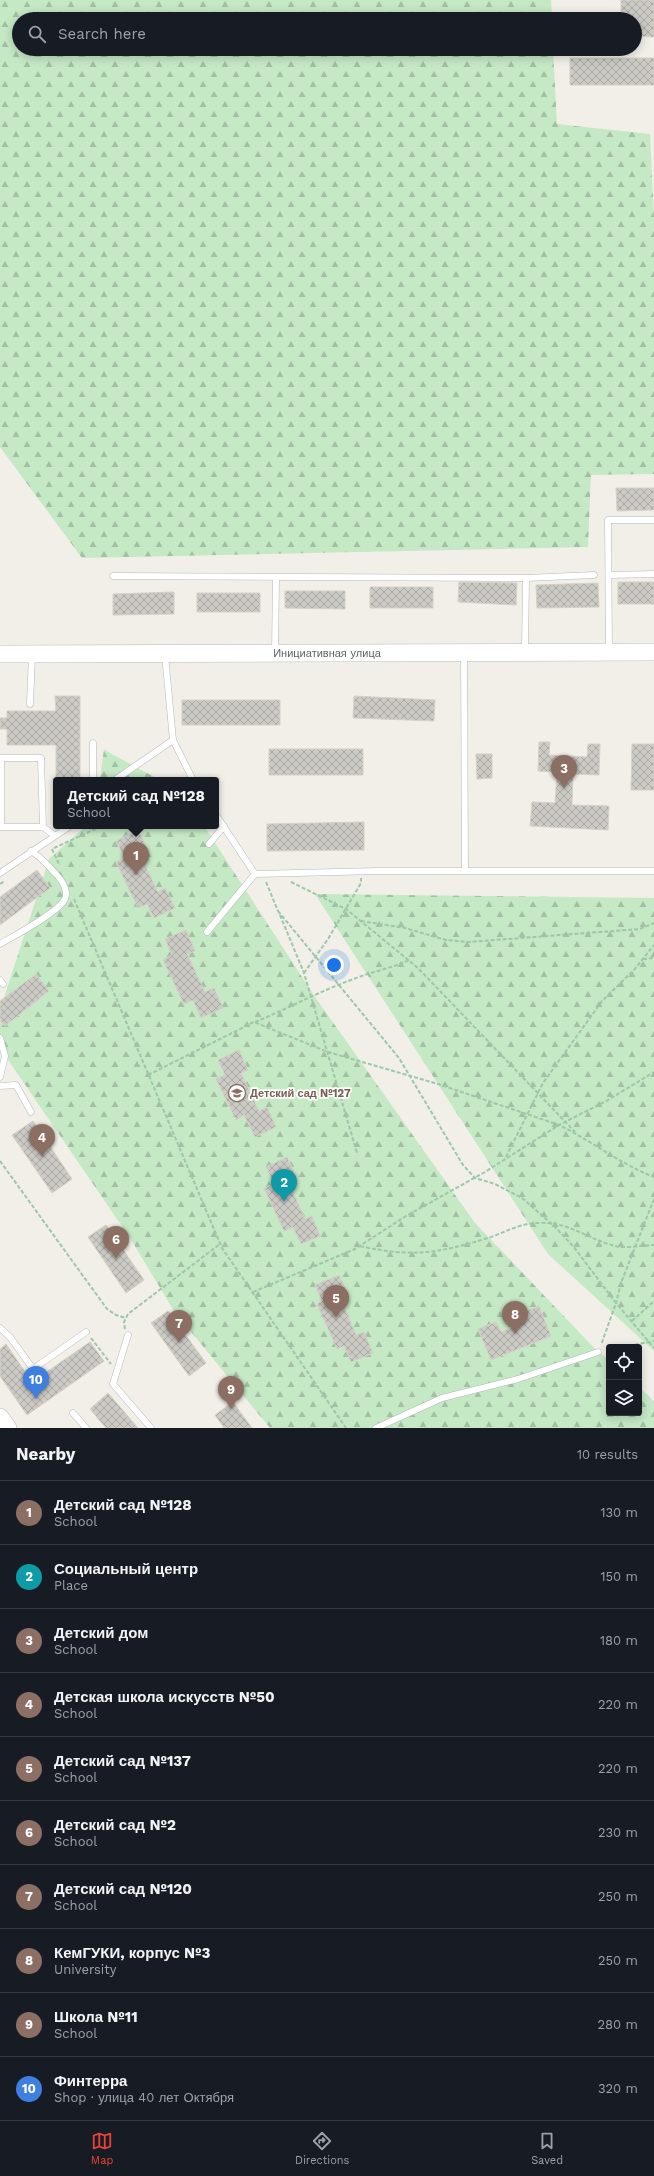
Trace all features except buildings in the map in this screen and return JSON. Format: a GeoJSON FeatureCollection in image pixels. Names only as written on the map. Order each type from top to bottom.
{"type":"FeatureCollection","features":[{"type":"Feature","properties":{"kind":"main road","name":"Инициативная улица"},"geometry":{"type":"LineString","coordinates":[[0,654],[654,652]]}},
{"type":"Feature","properties":{"kind":"main road"},"geometry":{"type":"LineString","coordinates":[[0,1417],[8,1428]]}},
{"type":"Feature","properties":{"kind":"lane"},"geometry":{"type":"LineString","coordinates":[[609,652],[608,520],[654,520]]}},
{"type":"Feature","properties":{"kind":"lane"},"geometry":{"type":"LineString","coordinates":[[609,575],[654,574]]}},
{"type":"Feature","properties":{"kind":"lane"},"geometry":{"type":"LineString","coordinates":[[113,576],[276,578],[526,578],[594,575]]}},
{"type":"Feature","properties":{"kind":"lane"},"geometry":{"type":"LineString","coordinates":[[275,653],[276,578]]}},
{"type":"Feature","properties":{"kind":"lane"},"geometry":{"type":"LineString","coordinates":[[525,652],[526,578]]}},
{"type":"Feature","properties":{"kind":"lane"},"geometry":{"type":"LineString","coordinates":[[464,653],[465,872]]}},
{"type":"Feature","properties":{"kind":"lane"},"geometry":{"type":"LineString","coordinates":[[30,704],[32,654]]}},
{"type":"Feature","properties":{"kind":"lane"},"geometry":{"type":"LineString","coordinates":[[165,654],[173,740],[192,777]]}},
{"type":"Feature","properties":{"kind":"lane"},"geometry":{"type":"LineString","coordinates":[[119,777],[173,740]]}},
{"type":"Feature","properties":{"kind":"lane"},"geometry":{"type":"LineString","coordinates":[[93,743],[93,777]]}},
{"type":"Feature","properties":{"kind":"lane"},"geometry":{"type":"LineString","coordinates":[[43,827],[41,758],[1,758],[0,827],[43,827],[54,835]]}},
{"type":"Feature","properties":{"kind":"lane"},"geometry":{"type":"LineString","coordinates":[[219,819],[255,874]]}},
{"type":"Feature","properties":{"kind":"lane"},"geometry":{"type":"LineString","coordinates":[[209,844],[224,826]]}},
{"type":"Feature","properties":{"kind":"lane"},"geometry":{"type":"LineString","coordinates":[[0,873],[65,829]]}},
{"type":"Feature","properties":{"kind":"lane"},"geometry":{"type":"LineString","coordinates":[[0,944],[58,908],[65,898],[65,886],[40,857],[31,851]]}},
{"type":"Feature","properties":{"kind":"lane"},"geometry":{"type":"LineString","coordinates":[[207,932],[255,874],[360,871],[654,871]]}},
{"type":"Feature","properties":{"kind":"lane"},"geometry":{"type":"LineString","coordinates":[[0,1038],[5,1056],[0,1077]]}},
{"type":"Feature","properties":{"kind":"lane"},"geometry":{"type":"LineString","coordinates":[[0,1086],[16,1085],[31,1112]]}},
{"type":"Feature","properties":{"kind":"lane"},"geometry":{"type":"LineString","coordinates":[[1,1331],[10,1337],[33,1369],[86,1332]]}},
{"type":"Feature","properties":{"kind":"lane"},"geometry":{"type":"LineString","coordinates":[[128,1335],[113,1384],[151,1428]]}},
{"type":"Feature","properties":{"kind":"lane"},"geometry":{"type":"LineString","coordinates":[[376,1428],[442,1398],[518,1379],[598,1352]]}},
{"type":"Feature","properties":{"kind":"lane"},"geometry":{"type":"LineString","coordinates":[[73,1412],[86,1428]]}},
{"type":"Feature","properties":{"kind":"path"},"geometry":{"type":"LineString","coordinates":[[61,870],[52,849],[95,829]]}},
{"type":"Feature","properties":{"kind":"path"},"geometry":{"type":"LineString","coordinates":[[304,973],[316,958],[361,883],[360,871]]}},
{"type":"Feature","properties":{"kind":"path"},"geometry":{"type":"LineString","coordinates":[[263,873],[304,973],[309,997],[328,1052],[357,1153]]}},
{"type":"Feature","properties":{"kind":"path"},"geometry":{"type":"LineString","coordinates":[[290,881],[346,909],[410,960],[576,1133]]}},
{"type":"Feature","properties":{"kind":"path"},"geometry":{"type":"LineString","coordinates":[[71,892],[220,1244],[346,1428]]}},
{"type":"Feature","properties":{"kind":"path"},"geometry":{"type":"LineString","coordinates":[[278,911],[399,1058],[463,1165],[475,1178],[495,1184],[522,1198],[550,1223],[573,1246],[616,1303],[654,1348]]}},
{"type":"Feature","properties":{"kind":"path"},"geometry":{"type":"LineString","coordinates":[[360,920],[405,928],[446,940],[468,942],[640,928],[654,923]]}},
{"type":"Feature","properties":{"kind":"path"},"geometry":{"type":"LineString","coordinates":[[506,1158],[537,1092],[602,1001],[643,959],[654,945]]}},
{"type":"Feature","properties":{"kind":"path"},"geometry":{"type":"LineString","coordinates":[[643,959],[654,958]]}},
{"type":"Feature","properties":{"kind":"path"},"geometry":{"type":"LineString","coordinates":[[148,1075],[254,1022],[309,997],[359,977],[389,970],[410,960]]}},
{"type":"Feature","properties":{"kind":"path"},"geometry":{"type":"LineString","coordinates":[[254,1022],[328,1052],[409,1076],[559,1125],[576,1133],[611,1155],[654,1177]]}},
{"type":"Feature","properties":{"kind":"path"},"geometry":{"type":"LineString","coordinates":[[253,1292],[360,1246],[406,1216],[475,1178],[559,1125],[608,1100],[654,1072]]}},
{"type":"Feature","properties":{"kind":"path"},"geometry":{"type":"LineString","coordinates":[[0,1161],[107,1309],[116,1315],[126,1318]]}},
{"type":"Feature","properties":{"kind":"path"},"geometry":{"type":"LineString","coordinates":[[598,1352],[635,1246],[654,1199]]}},
{"type":"Feature","properties":{"kind":"path"},"geometry":{"type":"LineString","coordinates":[[360,1246],[383,1251],[413,1254],[452,1249],[535,1223],[550,1223],[573,1228],[615,1247],[654,1245]]}},
{"type":"Feature","properties":{"kind":"path"},"geometry":{"type":"LineString","coordinates":[[128,1335],[124,1322],[128,1314],[220,1244]]}},
{"type":"Feature","properties":{"kind":"path"},"geometry":{"type":"LineString","coordinates":[[632,1321],[654,1301]]}},
{"type":"Feature","properties":{"kind":"path"},"geometry":{"type":"LineString","coordinates":[[86,1332],[116,1371]]}},
{"type":"Feature","properties":{"kind":"path"},"geometry":{"type":"LineString","coordinates":[[638,1344],[654,1341]]}},
{"type":"Feature","properties":{"kind":"green space"},"geometry":{"type":"Polygon","coordinates":[[[0,0],[551,0],[552,12],[12,12],[12,56],[553,56],[557,124],[650,134],[654,217],[654,474],[591,475],[588,547],[82,558],[0,447],[0,0]]]}},
{"type":"Feature","properties":{"kind":"green space"},"geometry":{"type":"Polygon","coordinates":[[[104,749],[154,777],[100,777],[104,749]]]}},
{"type":"Feature","properties":{"kind":"green space"},"geometry":{"type":"Polygon","coordinates":[[[83,829],[206,829],[315,997],[475,1223],[598,1352],[606,1358],[606,1416],[642,1416],[642,1390],[654,1401],[654,1428],[270,1428],[174,1311],[130,1238],[0,1048],[0,1010],[49,859],[83,829]]]}},
{"type":"Feature","properties":{"kind":"green space"},"geometry":{"type":"Polygon","coordinates":[[[315,894],[654,898],[654,1351],[548,1254],[315,894]]]}},
{"type":"Feature","properties":{"kind":"place","name":"Детский дом"},"geometry":{"type":"Point","coordinates":[564,788]}},
{"type":"Feature","properties":{"kind":"place","name":"Детский сад №128"},"geometry":{"type":"Point","coordinates":[136,875]}},
{"type":"Feature","properties":{"kind":"place","name":"Детский сад №127"},"geometry":{"type":"Point","coordinates":[237,1093]}},
{"type":"Feature","properties":{"kind":"place","name":"Детская школа искусств №50"},"geometry":{"type":"Point","coordinates":[42,1157]}},
{"type":"Feature","properties":{"kind":"place","name":"Социальный центр"},"geometry":{"type":"Point","coordinates":[284,1202]}},
{"type":"Feature","properties":{"kind":"place","name":"Детский сад №2"},"geometry":{"type":"Point","coordinates":[116,1259]}},
{"type":"Feature","properties":{"kind":"place","name":"Детский сад №137"},"geometry":{"type":"Point","coordinates":[336,1318]}},
{"type":"Feature","properties":{"kind":"place","name":"КемГУКИ, корпус №3"},"geometry":{"type":"Point","coordinates":[515,1334]}},
{"type":"Feature","properties":{"kind":"place","name":"Детский сад №120"},"geometry":{"type":"Point","coordinates":[179,1343]}},
{"type":"Feature","properties":{"kind":"place","name":"Финтерра"},"geometry":{"type":"Point","coordinates":[36,1399]}},
{"type":"Feature","properties":{"kind":"place","name":"Школа №11"},"geometry":{"type":"Point","coordinates":[231,1409]}}]}
